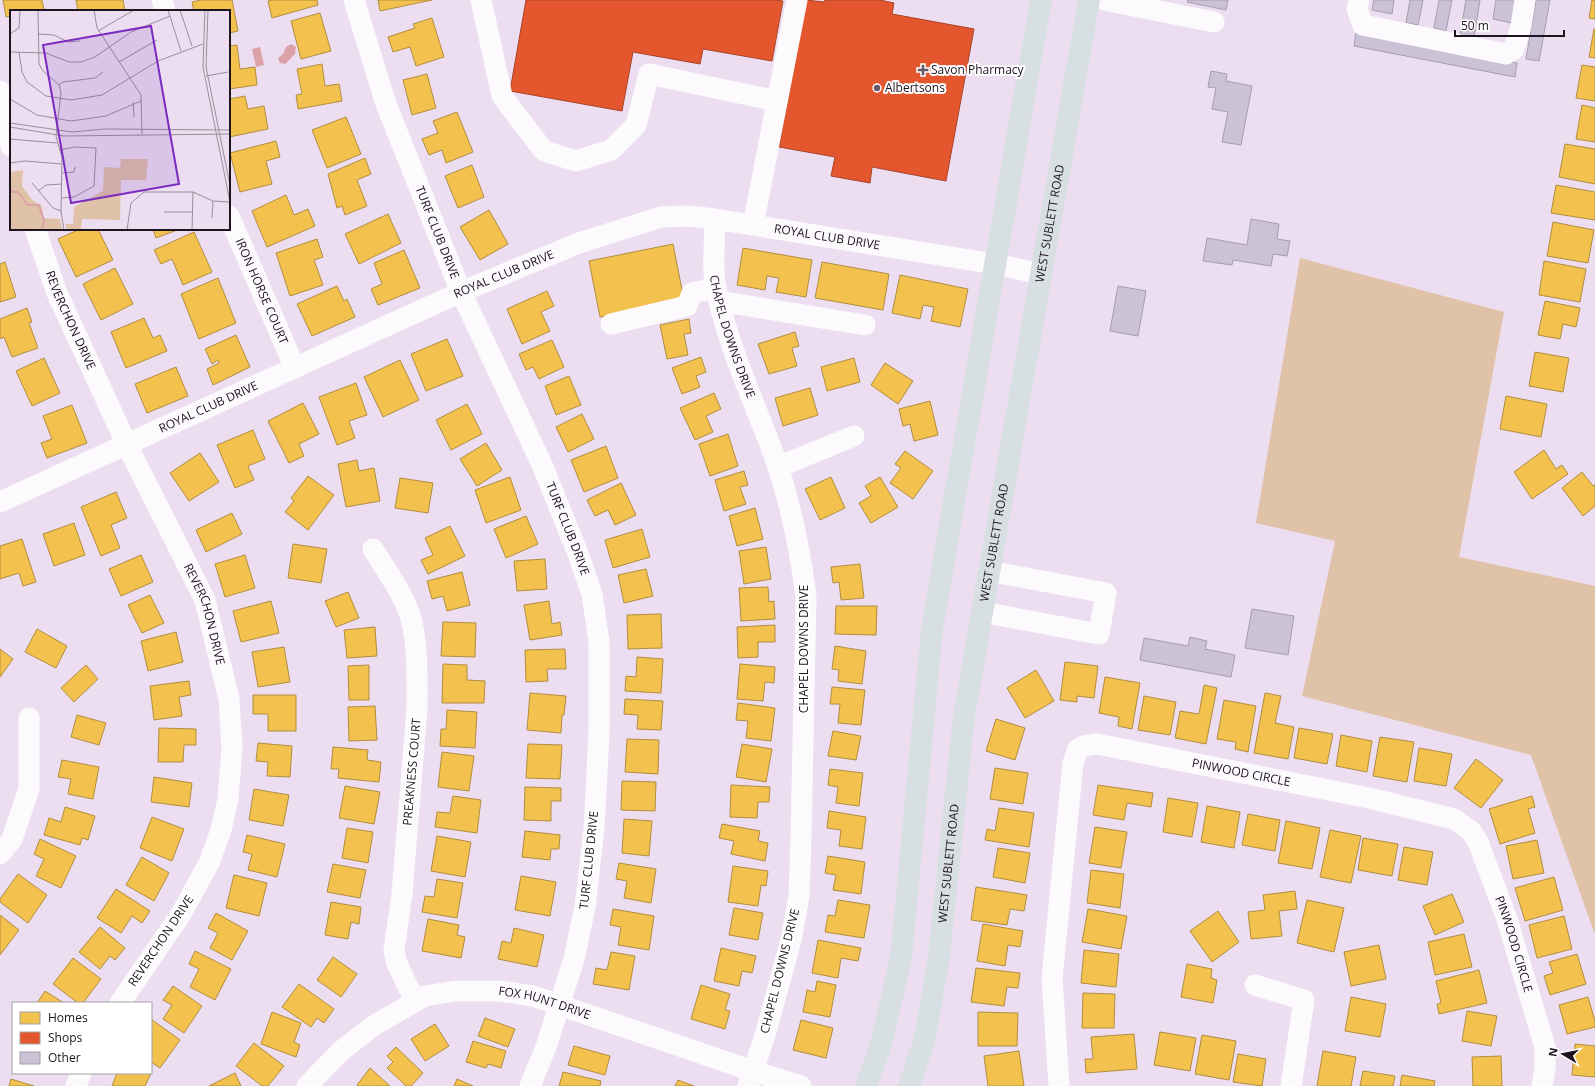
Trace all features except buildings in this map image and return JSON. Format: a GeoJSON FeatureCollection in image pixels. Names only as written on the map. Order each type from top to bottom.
{"type":"FeatureCollection","features":[{"type":"Feature","properties":{"kind":"main road"},"geometry":{"type":"LineString","coordinates":[[866,1086],[880,1048],[901,958],[932,629],[1041,0]]}},
{"type":"Feature","properties":{"kind":"main road","name":"WEST SUBLETT ROAD"},"geometry":{"type":"LineString","coordinates":[[909,1086],[925,1038],[940,956],[964,716],[1089,0]]}},
{"type":"Feature","properties":{"kind":"street"},"geometry":{"type":"LineString","coordinates":[[162,0],[165,10]]}},
{"type":"Feature","properties":{"kind":"street","name":"TURF CLUB DRIVE"},"geometry":{"type":"LineString","coordinates":[[354,0],[386,104],[461,292],[543,466],[577,551],[592,594],[599,642],[599,732],[594,829],[585,907],[574,959],[546,1047],[530,1086]]}},
{"type":"Feature","properties":{"kind":"street"},"geometry":{"type":"LineString","coordinates":[[481,0],[502,96],[544,151],[576,161],[611,150],[636,125],[649,74],[777,102]]}},
{"type":"Feature","properties":{"kind":"street"},"geometry":{"type":"LineString","coordinates":[[752,225],[797,0]]}},
{"type":"Feature","properties":{"kind":"street"},"geometry":{"type":"LineString","coordinates":[[1104,0],[1214,22]]}},
{"type":"Feature","properties":{"kind":"street"},"geometry":{"type":"LineString","coordinates":[[1359,0],[1357,9],[1363,25],[1506,54],[1514,49],[1521,26],[1525,0]]}},
{"type":"Feature","properties":{"kind":"street"},"geometry":{"type":"LineString","coordinates":[[0,91],[10,141]]}},
{"type":"Feature","properties":{"kind":"street","name":"ROYAL CLUB DRIVE"},"geometry":{"type":"LineString","coordinates":[[0,502],[461,292],[579,243],[661,217],[688,216],[715,219],[995,264],[1041,274]]}},
{"type":"Feature","properties":{"kind":"street","name":"IRON HORSE COURT"},"geometry":{"type":"LineString","coordinates":[[230,218],[295,368]]}},
{"type":"Feature","properties":{"kind":"street","name":"CHAPEL DOWNS DRIVE"},"geometry":{"type":"LineString","coordinates":[[715,219],[715,281],[718,295],[727,330],[778,467],[790,504],[802,564],[806,597],[801,838],[798,896],[791,940],[766,1032],[750,1078]]}},
{"type":"Feature","properties":{"kind":"street","name":"REVERCHON DRIVE"},"geometry":{"type":"LineString","coordinates":[[34,230],[57,293],[127,445],[205,600],[229,699],[232,748],[228,798],[221,830],[210,863],[181,914],[121,1002]]}},
{"type":"Feature","properties":{"kind":"street"},"geometry":{"type":"LineString","coordinates":[[611,324],[687,306],[692,293],[718,295],[865,325]]}},
{"type":"Feature","properties":{"kind":"street"},"geometry":{"type":"LineString","coordinates":[[778,467],[854,436]]}},
{"type":"Feature","properties":{"kind":"street","name":"PREAKNESS COURT"},"geometry":{"type":"LineString","coordinates":[[373,549],[407,605],[414,633],[417,709],[402,894],[394,950],[396,961],[406,984],[416,1001]]}},
{"type":"Feature","properties":{"kind":"street"},"geometry":{"type":"LineString","coordinates":[[982,612],[1099,634],[1106,593],[989,571]]}},
{"type":"Feature","properties":{"kind":"street"},"geometry":{"type":"LineString","coordinates":[[0,854],[12,839],[29,789],[29,718]]}},
{"type":"Feature","properties":{"kind":"street","name":"PINWOOD CIRCLE"},"geometry":{"type":"LineString","coordinates":[[1059,1086],[1052,978],[1073,763],[1078,749],[1084,746],[1097,744],[1368,798],[1454,819],[1471,831],[1478,842],[1506,916],[1545,1046],[1545,1070],[1542,1086]]}},
{"type":"Feature","properties":{"kind":"street"},"geometry":{"type":"LineString","coordinates":[[1255,985],[1304,1000],[1291,1086]]}},
{"type":"Feature","properties":{"kind":"street","name":"FOX HUNT DRIVE"},"geometry":{"type":"LineString","coordinates":[[307,1086],[341,1051],[373,1026],[425,996],[456,991],[500,991],[533,996],[559,1005],[750,1078],[801,1086]]}},
{"type":"Feature","properties":{"kind":"street"},"geometry":{"type":"LineString","coordinates":[[76,1086],[81,1074]]}},
{"type":"Feature","properties":{"kind":"shaded area"},"geometry":{"type":"Polygon","coordinates":[[[291,44],[296,47],[295,54],[285,64],[280,63],[278,58],[283,54],[286,47],[291,44]]]}},
{"type":"Feature","properties":{"kind":"shaded area"},"geometry":{"type":"Polygon","coordinates":[[[260,47],[264,65],[256,67],[252,49],[260,47]]]}},
{"type":"Feature","properties":{"kind":"shaded area"},"geometry":{"type":"Polygon","coordinates":[[[1300,258],[1504,312],[1459,557],[1595,586],[1595,935],[1531,755],[1302,696],[1335,541],[1256,523],[1300,258]]]}},
{"type":"Feature","properties":{"kind":"place","name":"Savon Pharmacy"},"geometry":{"type":"Point","coordinates":[923,70]}},
{"type":"Feature","properties":{"kind":"place","name":"Albertsons"},"geometry":{"type":"Point","coordinates":[877,88]}}]}
